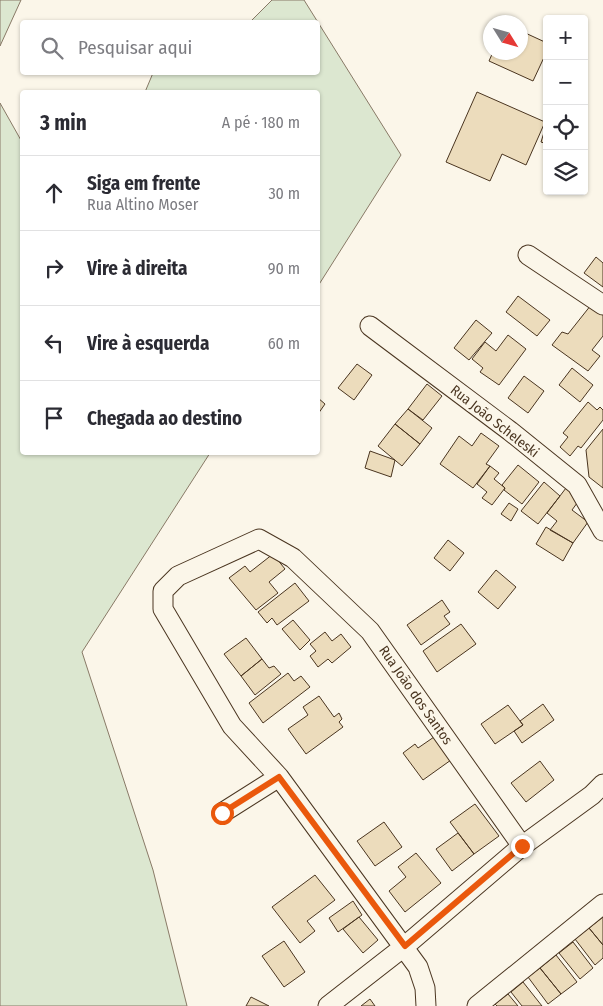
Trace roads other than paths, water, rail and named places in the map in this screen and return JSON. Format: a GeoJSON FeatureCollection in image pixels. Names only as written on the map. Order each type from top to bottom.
{"type":"FeatureCollection","features":[{"type":"Feature","properties":{"kind":"street"},"geometry":{"type":"LineString","coordinates":[[528,255],[603,305]]}},
{"type":"Feature","properties":{"kind":"street","name":"Rua João Scheleski"},"geometry":{"type":"LineString","coordinates":[[370,326],[510,431],[577,485],[603,531]]}},
{"type":"Feature","properties":{"kind":"street","name":"Rua João dos Santos"},"geometry":{"type":"LineString","coordinates":[[279,777],[232,726],[163,609],[163,591],[178,576],[259,539],[293,558],[370,631],[522,846]]}},
{"type":"Feature","properties":{"kind":"street"},"geometry":{"type":"LineString","coordinates":[[222,813],[279,777],[405,946],[418,968],[425,988],[426,1006]]}},
{"type":"Feature","properties":{"kind":"street"},"geometry":{"type":"LineString","coordinates":[[328,1006],[405,946],[522,846],[592,795],[603,784]]}},
{"type":"Feature","properties":{"kind":"street"},"geometry":{"type":"LineString","coordinates":[[477,1006],[603,904]]}}]}
